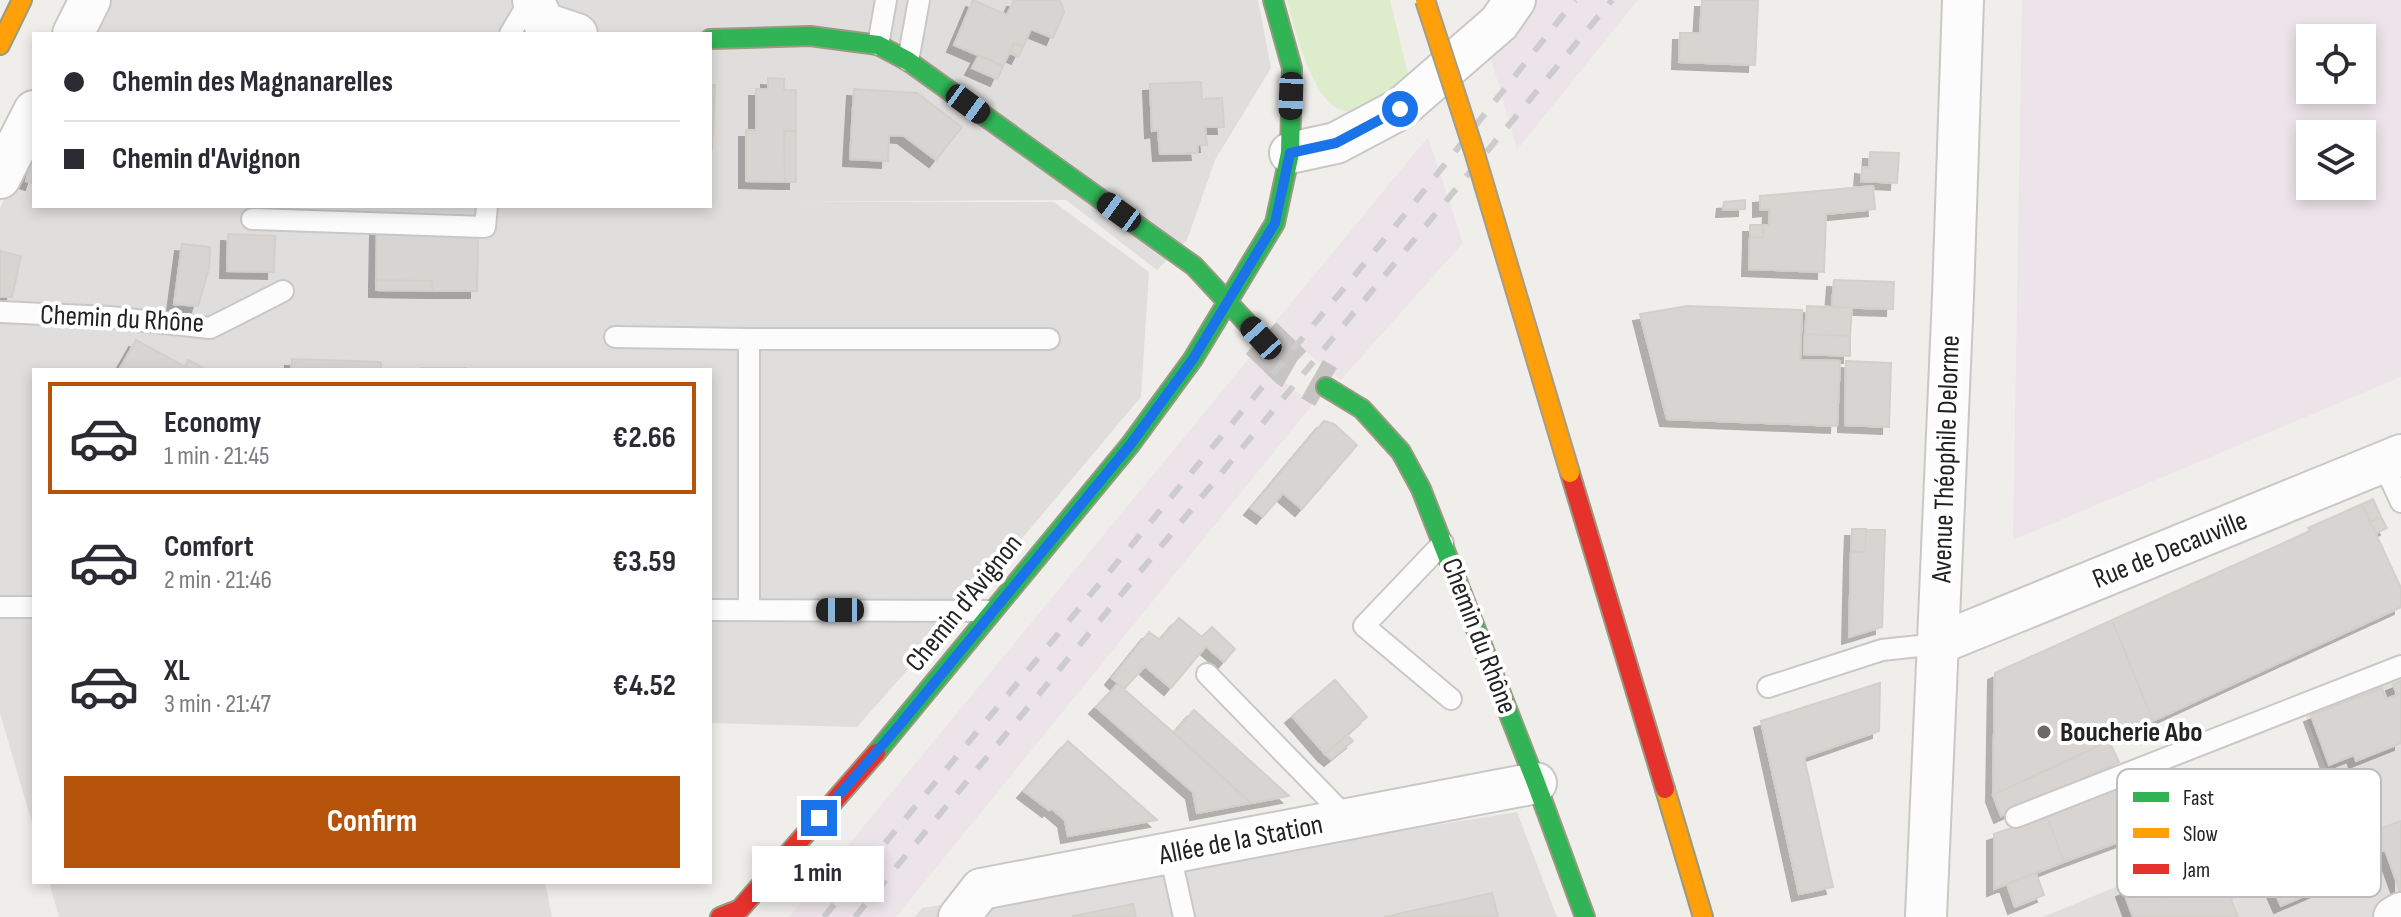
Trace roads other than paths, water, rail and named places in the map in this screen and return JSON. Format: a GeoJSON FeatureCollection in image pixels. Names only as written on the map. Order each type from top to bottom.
{"type":"FeatureCollection","features":[{"type":"Feature","properties":{"kind":"main road"},"geometry":{"type":"LineString","coordinates":[[0,45],[22,0]]}},
{"type":"Feature","properties":{"kind":"main road","name":"Chemin d'Avignon"},"geometry":{"type":"LineString","coordinates":[[720,917],[740,909],[898,727],[1130,445],[1193,359],[1228,302],[1275,223],[1290,153],[1292,68],[1273,0]]}},
{"type":"Feature","properties":{"kind":"main road"},"geometry":{"type":"LineString","coordinates":[[1425,0],[1474,151],[1703,917]]}},
{"type":"Feature","properties":{"kind":"main road"},"geometry":{"type":"LineString","coordinates":[[712,39],[810,36],[878,45],[908,61],[1194,266],[1261,338]]}},
{"type":"Feature","properties":{"kind":"main road","name":"Chemin du Rhône"},"geometry":{"type":"LineString","coordinates":[[1326,387],[1362,409],[1401,452],[1421,489],[1585,917]]}},
{"type":"Feature","properties":{"kind":"street"},"geometry":{"type":"LineString","coordinates":[[74,32],[90,0]]}},
{"type":"Feature","properties":{"kind":"street"},"geometry":{"type":"LineString","coordinates":[[532,0],[544,23],[571,32]]}},
{"type":"Feature","properties":{"kind":"street"},"geometry":{"type":"LineString","coordinates":[[1290,153],[1336,143],[1400,109],[1499,23],[1515,0]]}},
{"type":"Feature","properties":{"kind":"street","name":"Avenue Théophile Delorme"},"geometry":{"type":"LineString","coordinates":[[1926,917],[1963,0]]}},
{"type":"Feature","properties":{"kind":"street"},"geometry":{"type":"LineString","coordinates":[[0,178],[32,115]]}},
{"type":"Feature","properties":{"kind":"street","name":"Rue de Decauville"},"geometry":{"type":"LineString","coordinates":[[1938,644],[2392,459]]}},
{"type":"Feature","properties":{"kind":"street","name":"Allée de la Station"},"geometry":{"type":"LineString","coordinates":[[959,917],[981,889],[1536,783]]}},
{"type":"Feature","properties":{"kind":"street"},"geometry":{"type":"LineString","coordinates":[[2394,917],[2401,913]]}},
{"type":"Feature","properties":{"kind":"lane"},"geometry":{"type":"LineString","coordinates":[[511,32],[532,0]]}},
{"type":"Feature","properties":{"kind":"lane"},"geometry":{"type":"LineString","coordinates":[[878,45],[886,0]]}},
{"type":"Feature","properties":{"kind":"lane"},"geometry":{"type":"LineString","coordinates":[[908,61],[919,0]]}},
{"type":"Feature","properties":{"kind":"lane"},"geometry":{"type":"LineString","coordinates":[[252,219],[485,227],[487,208]]}},
{"type":"Feature","properties":{"kind":"lane","name":"Chemin du Rhône"},"geometry":{"type":"LineString","coordinates":[[0,312],[109,317],[210,328],[283,291]]}},
{"type":"Feature","properties":{"kind":"lane"},"geometry":{"type":"LineString","coordinates":[[615,337],[1049,339]]}},
{"type":"Feature","properties":{"kind":"lane"},"geometry":{"type":"LineString","coordinates":[[749,339],[749,610]]}},
{"type":"Feature","properties":{"kind":"lane"},"geometry":{"type":"LineString","coordinates":[[2392,459],[2401,502]]}},
{"type":"Feature","properties":{"kind":"lane"},"geometry":{"type":"LineString","coordinates":[[1443,543],[1364,626],[1451,699]]}},
{"type":"Feature","properties":{"kind":"lane"},"geometry":{"type":"LineString","coordinates":[[1,607],[32,607]]}},
{"type":"Feature","properties":{"kind":"lane"},"geometry":{"type":"LineString","coordinates":[[712,610],[993,611]]}},
{"type":"Feature","properties":{"kind":"lane"},"geometry":{"type":"LineString","coordinates":[[1768,687],[1882,650],[1938,644]]}},
{"type":"Feature","properties":{"kind":"lane"},"geometry":{"type":"LineString","coordinates":[[2138,769],[2401,666]]}},
{"type":"Feature","properties":{"kind":"lane"},"geometry":{"type":"LineString","coordinates":[[1207,674],[1348,819]]}},
{"type":"Feature","properties":{"kind":"lane"},"geometry":{"type":"LineString","coordinates":[[2016,817],[2117,777]]}},
{"type":"Feature","properties":{"kind":"lane"},"geometry":{"type":"LineString","coordinates":[[1170,854],[1184,917]]}},
{"type":"Feature","properties":{"kind":"tunnel"},"geometry":{"type":"LineString","coordinates":[[1261,338],[1291,367],[1326,387]]}},
{"type":"Feature","properties":{"kind":"railway"},"geometry":{"type":"LineString","coordinates":[[824,917],[1411,207],[1575,0]]}},
{"type":"Feature","properties":{"kind":"railway"},"geometry":{"type":"LineString","coordinates":[[855,917],[1612,0]]}},
{"type":"Feature","properties":{"kind":"place","name":"Boucherie Abo"},"geometry":{"type":"Point","coordinates":[2044,732]}}]}
